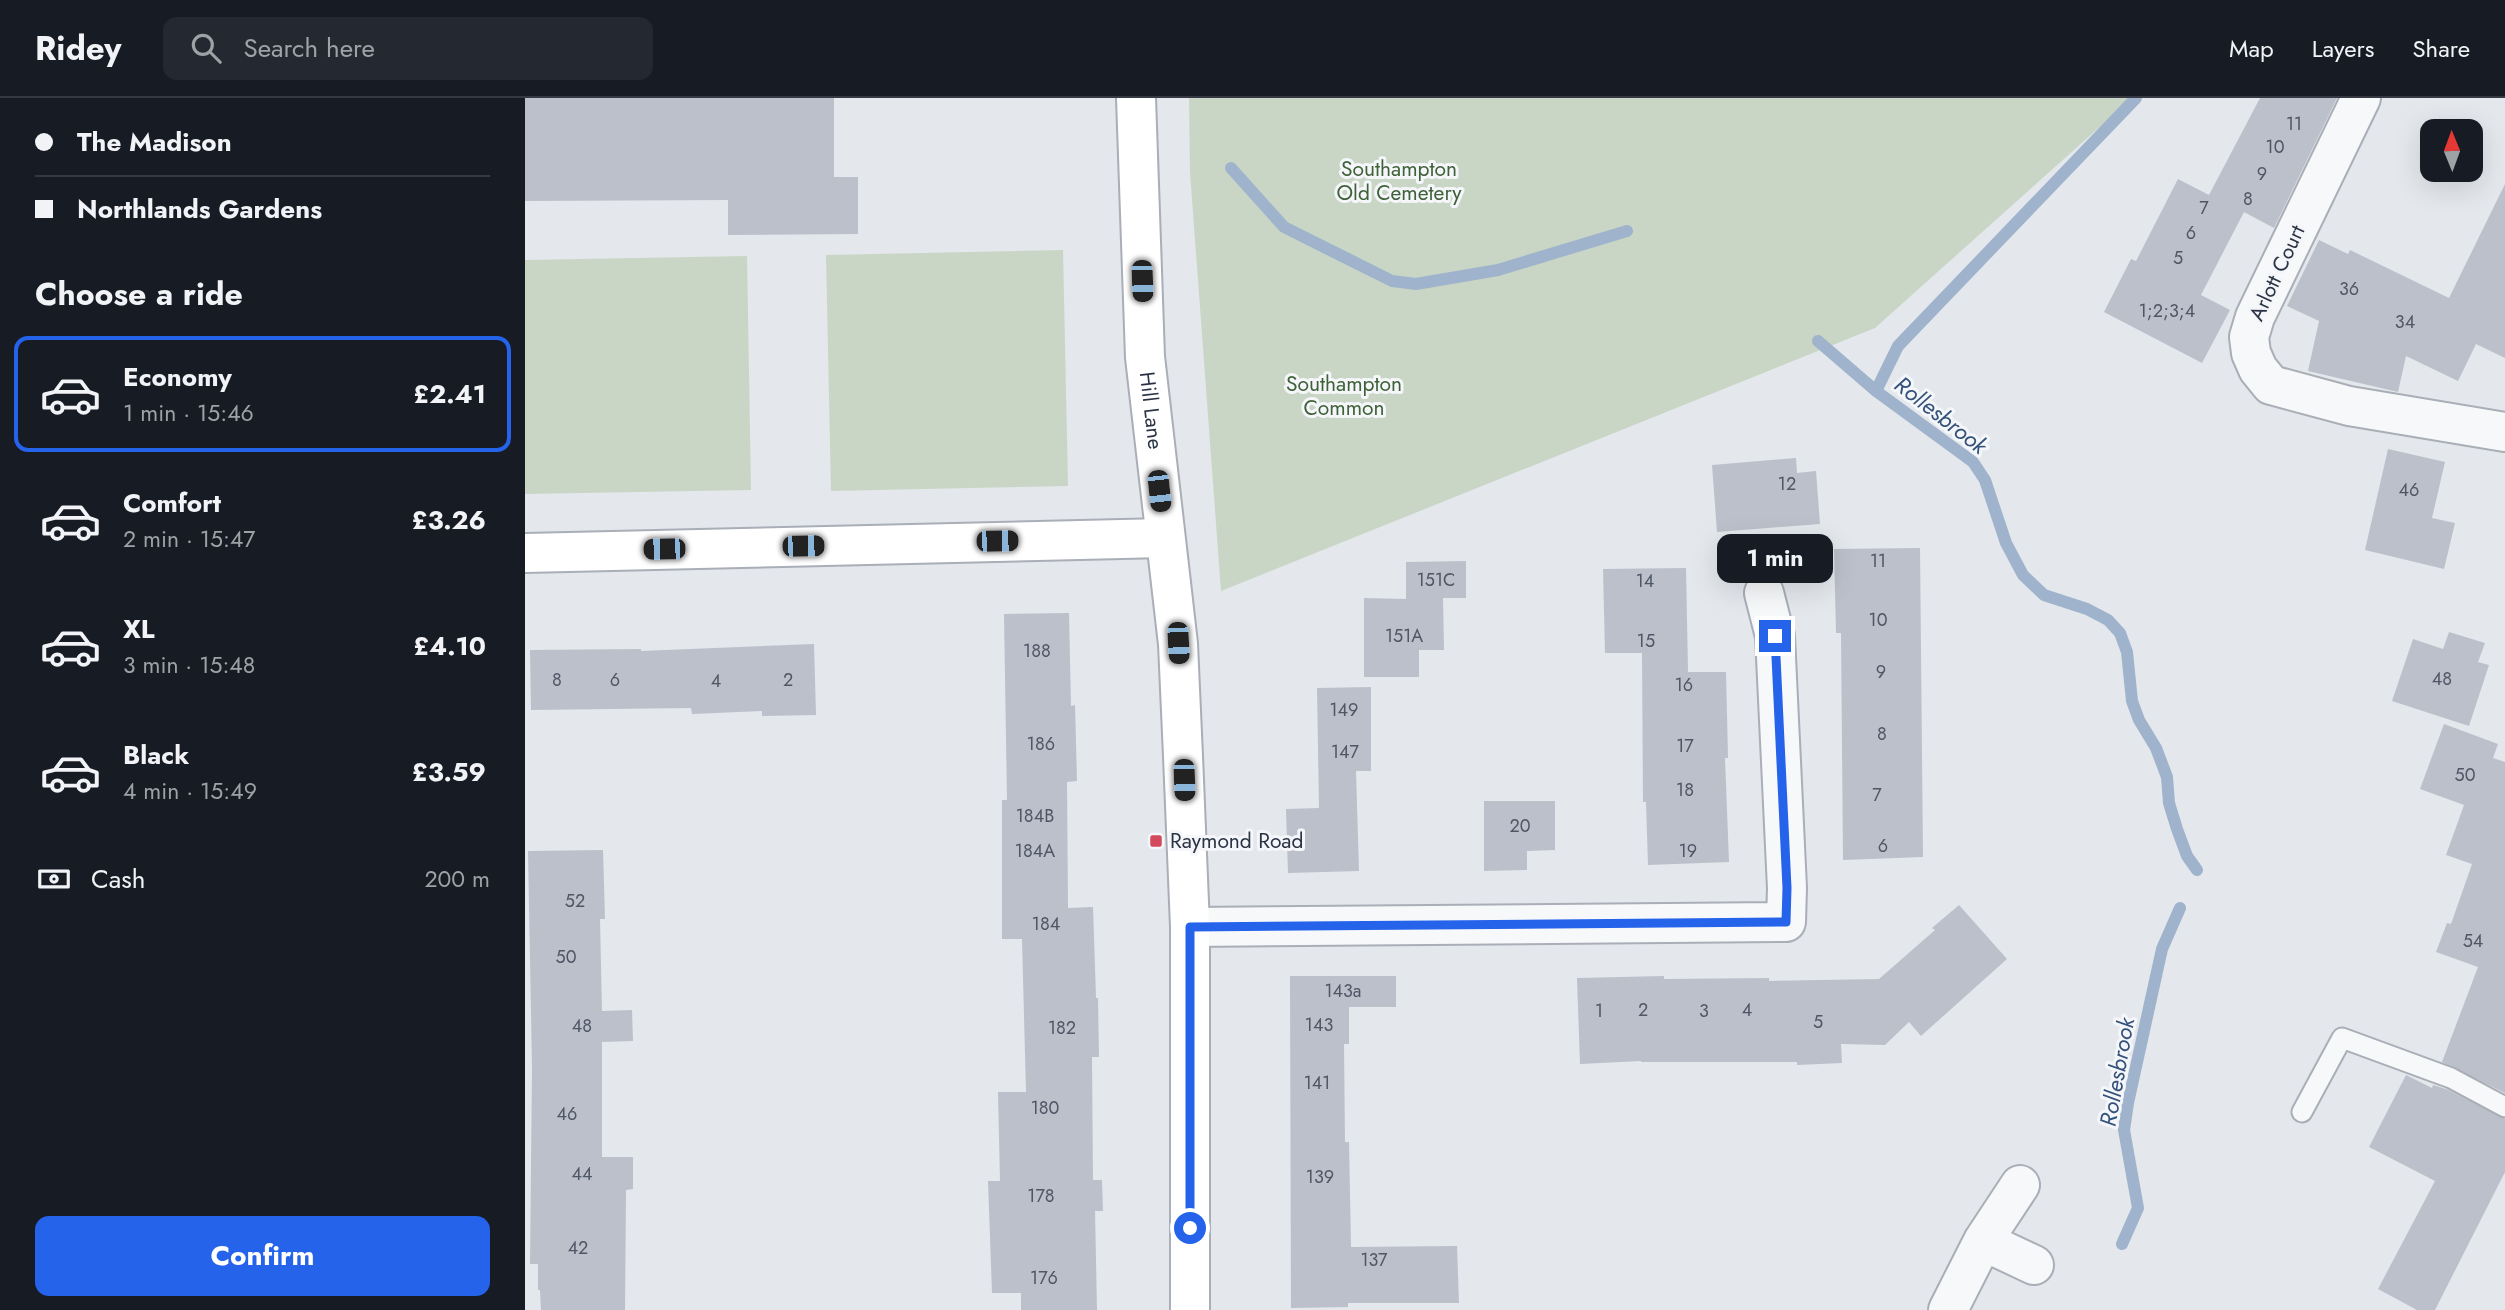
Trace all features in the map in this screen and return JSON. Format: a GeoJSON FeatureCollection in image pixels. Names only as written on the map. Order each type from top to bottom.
{"type":"FeatureCollection","features":[{"type":"Feature","properties":{"kind":"street","name":"Hill Lane"},"geometry":{"type":"LineString","coordinates":[[1136,98],[1145,357],[1178,643],[1190,927],[1191,1310]]}},
{"type":"Feature","properties":{"kind":"street","name":"Arlott Court"},"geometry":{"type":"LineString","coordinates":[[2361,98],[2255,317],[2249,337],[2254,361],[2271,385],[2349,407],[2505,432]]}},
{"type":"Feature","properties":{"kind":"street"},"geometry":{"type":"LineString","coordinates":[[525,553],[1165,538]]}},
{"type":"Feature","properties":{"kind":"street"},"geometry":{"type":"LineString","coordinates":[[1190,927],[1786,922],[1787,888],[1775,636],[1764,593]]}},
{"type":"Feature","properties":{"kind":"street"},"geometry":{"type":"LineString","coordinates":[[1948,1310],[1983,1241],[2020,1185]]}},
{"type":"Feature","properties":{"kind":"street"},"geometry":{"type":"LineString","coordinates":[[1983,1241],[2034,1265]]}},
{"type":"Feature","properties":{"kind":"lane"},"geometry":{"type":"LineString","coordinates":[[2302,1112],[2343,1038],[2451,1078],[2505,1107]]}},
{"type":"Feature","properties":{"kind":"green space","name":"Southampton Common"},"geometry":{"type":"Polygon","coordinates":[[[1189,98],[2132,98],[1875,328],[1221,591],[1190,172],[1189,98]]]}},
{"type":"Feature","properties":{"kind":"green space"},"geometry":{"type":"Polygon","coordinates":[[[1063,250],[1068,486],[831,491],[826,255],[1063,250]]]}},
{"type":"Feature","properties":{"kind":"green space"},"geometry":{"type":"Polygon","coordinates":[[[747,256],[751,490],[525,494],[525,260],[747,256]]]}},
{"type":"Feature","properties":{"kind":"building"},"geometry":{"type":"Polygon","coordinates":[[[525,98],[834,98],[834,177],[858,177],[858,234],[728,235],[728,200],[525,201],[525,98]]]}},
{"type":"Feature","properties":{"kind":"building"},"geometry":{"type":"Polygon","coordinates":[[[2260,98],[2337,98],[2274,228],[2244,212],[2201,295],[2230,310],[2202,363],[2104,312],[2131,259],[2136,261],[2178,179],[2209,195],[2260,98]]]}},
{"type":"Feature","properties":{"kind":"building"},"geometry":{"type":"Polygon","coordinates":[[[2505,184],[2505,358],[2476,344],[2458,381],[2406,356],[2398,392],[2308,371],[2319,321],[2287,306],[2319,240],[2348,254],[2350,250],[2449,298],[2505,184]]]}},
{"type":"Feature","properties":{"kind":"building"},"geometry":{"type":"Polygon","coordinates":[[[2388,449],[2445,462],[2432,518],[2455,523],[2444,569],[2365,550],[2388,449]]]}},
{"type":"Feature","properties":{"kind":"building"},"geometry":{"type":"Polygon","coordinates":[[[1796,458],[1797,473],[1816,471],[1820,524],[1717,532],[1712,465],[1796,458]]]}},
{"type":"Feature","properties":{"kind":"building"},"geometry":{"type":"Polygon","coordinates":[[[1920,548],[1923,857],[1843,860],[1841,633],[1836,633],[1834,549],[1920,548]]]}},
{"type":"Feature","properties":{"kind":"building"},"geometry":{"type":"Polygon","coordinates":[[[1466,561],[1466,598],[1443,598],[1444,650],[1419,650],[1419,677],[1364,677],[1364,598],[1406,599],[1406,562],[1466,561]]]}},
{"type":"Feature","properties":{"kind":"building"},"geometry":{"type":"Polygon","coordinates":[[[1686,568],[1688,672],[1726,672],[1728,758],[1725,758],[1729,862],[1648,865],[1646,802],[1643,802],[1642,653],[1605,653],[1603,569],[1686,568]]]}},
{"type":"Feature","properties":{"kind":"building"},"geometry":{"type":"Polygon","coordinates":[[[1069,613],[1071,706],[1075,705],[1077,781],[1067,782],[1068,908],[1093,907],[1098,998],[1099,1057],[1092,1057],[1093,1180],[1102,1180],[1103,1211],[1095,1211],[1097,1310],[1021,1310],[1021,1293],[992,1293],[988,1181],[1000,1181],[998,1092],[1026,1092],[1022,939],[1002,939],[1002,800],[1007,800],[1004,614],[1069,613]]]}},
{"type":"Feature","properties":{"kind":"building"},"geometry":{"type":"Polygon","coordinates":[[[2449,632],[2485,643],[2478,662],[2489,665],[2469,726],[2392,701],[2413,639],[2443,649],[2449,632]]]}},
{"type":"Feature","properties":{"kind":"building"},"geometry":{"type":"Polygon","coordinates":[[[814,644],[816,715],[762,716],[762,711],[692,714],[691,708],[531,710],[530,650],[641,651],[814,644]]]}},
{"type":"Feature","properties":{"kind":"building"},"geometry":{"type":"Polygon","coordinates":[[[1371,687],[1371,771],[1356,771],[1359,871],[1288,873],[1286,809],[1319,808],[1317,688],[1371,687]]]}},
{"type":"Feature","properties":{"kind":"building"},"geometry":{"type":"Polygon","coordinates":[[[2444,724],[2498,744],[2493,758],[2505,762],[2505,1093],[2442,1062],[2478,967],[2436,952],[2447,923],[2451,924],[2472,864],[2446,855],[2464,805],[2420,789],[2444,724]]]}},
{"type":"Feature","properties":{"kind":"building"},"geometry":{"type":"Polygon","coordinates":[[[1484,801],[1555,801],[1555,850],[1527,851],[1527,870],[1484,871],[1484,801]]]}},
{"type":"Feature","properties":{"kind":"building"},"geometry":{"type":"Polygon","coordinates":[[[603,850],[605,919],[600,919],[602,1011],[632,1010],[633,1041],[602,1042],[602,1157],[633,1157],[633,1189],[626,1190],[625,1310],[541,1310],[538,1264],[530,1264],[532,1067],[528,851],[603,850]]]}},
{"type":"Feature","properties":{"kind":"building"},"geometry":{"type":"Polygon","coordinates":[[[1959,905],[2007,959],[1921,1036],[1909,1022],[1885,1045],[1841,1044],[1842,1063],[1797,1065],[1797,1062],[1641,1061],[1580,1064],[1577,978],[1664,976],[1664,979],[1769,978],[1769,981],[1879,979],[1959,905]]]}},
{"type":"Feature","properties":{"kind":"building"},"geometry":{"type":"Polygon","coordinates":[[[1290,976],[1396,976],[1396,1007],[1349,1007],[1349,1044],[1344,1044],[1345,1142],[1349,1142],[1351,1247],[1457,1246],[1459,1303],[1348,1303],[1348,1307],[1291,1308],[1290,976]]]}},
{"type":"Feature","properties":{"kind":"building"},"geometry":{"type":"Polygon","coordinates":[[[2406,1075],[2432,1088],[2433,1085],[2446,1089],[2505,1119],[2505,1172],[2435,1310],[2417,1310],[2378,1289],[2435,1181],[2369,1147],[2406,1075]]]}},
{"type":"Feature","properties":{"kind":"waterway","name":"Rollesbrook"},"geometry":{"type":"LineString","coordinates":[[1876,391],[1898,346],[2136,98]]}},
{"type":"Feature","properties":{"kind":"waterway"},"geometry":{"type":"LineString","coordinates":[[1231,168],[1284,227],[1392,281],[1416,284],[1498,270],[1627,231]]}},
{"type":"Feature","properties":{"kind":"waterway","name":"Rollesbrook"},"geometry":{"type":"LineString","coordinates":[[1818,341],[1876,391],[1973,462],[1985,480],[2006,543],[2023,575],[2044,595],[2087,609],[2108,620],[2120,633],[2127,652],[2132,701],[2139,720],[2156,748],[2167,777],[2169,803],[2177,829],[2187,856],[2197,870]]}},
{"type":"Feature","properties":{"kind":"waterway","name":"Rollesbrook"},"geometry":{"type":"LineString","coordinates":[[2122,1244],[2138,1208],[2124,1130],[2128,1103],[2162,949],[2180,908]]}},
{"type":"Feature","properties":{"kind":"place","name":"Raymond Road"},"geometry":{"type":"Point","coordinates":[1156,841]}},
{"type":"Feature","properties":{"kind":"route"},"geometry":{"type":"LineString","coordinates":[[1190,1228],[1190,927],[1786,922],[1787,888],[1775,636]]}},
{"type":"Feature","properties":{"kind":"park label","name":"Southampton Old Cemetery"},"geometry":{"type":"Point","coordinates":[1399,181]}}]}
